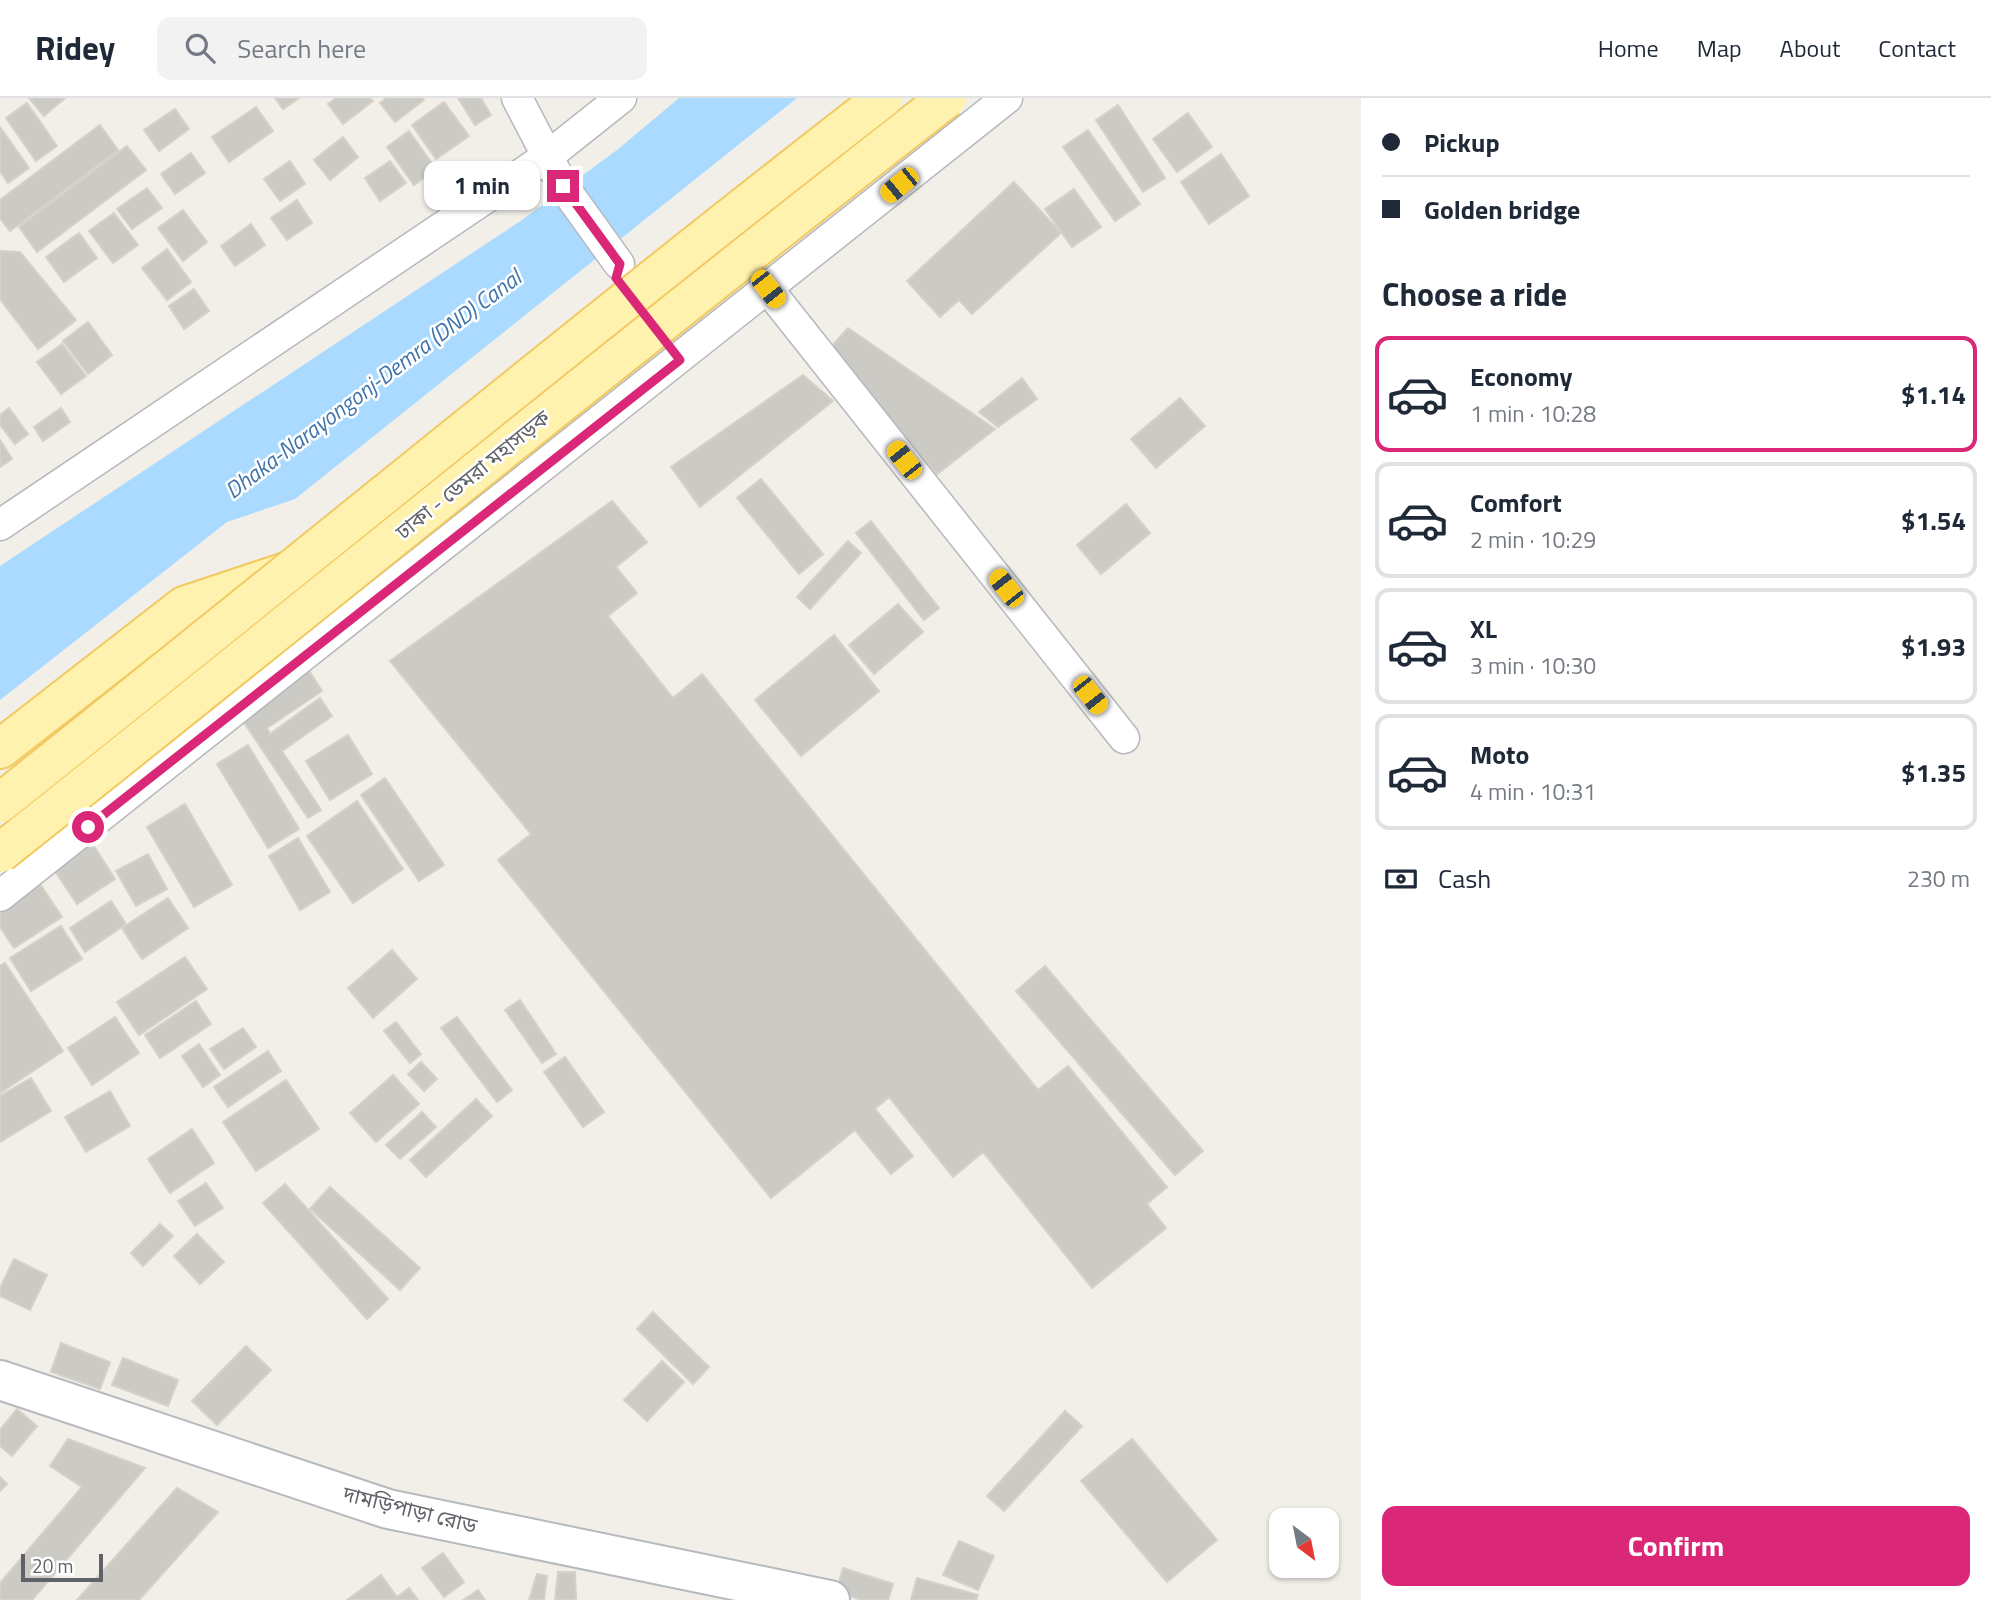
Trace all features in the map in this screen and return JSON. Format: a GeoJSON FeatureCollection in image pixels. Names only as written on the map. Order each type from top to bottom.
{"type":"FeatureCollection","features":[{"type":"Feature","properties":{"kind":"main road","name":"ঢাকা - ডেমরা মহাসড়ক"},"geometry":{"type":"LineString","coordinates":[[0,803],[294,570],[689,249],[883,98]]}},
{"type":"Feature","properties":{"kind":"main road","name":"ঢাকা - ডেমরা মহাসড়ক"},"geometry":{"type":"LineString","coordinates":[[0,853],[318,601],[713,280],[947,98]]}},
{"type":"Feature","properties":{"kind":"main road"},"geometry":{"type":"LineString","coordinates":[[0,749],[184,606],[294,570]]}},
{"type":"Feature","properties":{"kind":"main road","name":"দামড়িপাড়া রোড"},"geometry":{"type":"LineString","coordinates":[[0,1380],[388,1509],[830,1600]]}},
{"type":"Feature","properties":{"kind":"street"},"geometry":{"type":"LineString","coordinates":[[517,98],[563,186],[615,258],[616,278],[690,352]]}},
{"type":"Feature","properties":{"kind":"street"},"geometry":{"type":"LineString","coordinates":[[0,525],[548,156],[621,98]]}},
{"type":"Feature","properties":{"kind":"street"},"geometry":{"type":"LineString","coordinates":[[0,896],[690,352],[1007,98]]}},
{"type":"Feature","properties":{"kind":"street"},"geometry":{"type":"LineString","coordinates":[[768,289],[1124,738]]}},
{"type":"Feature","properties":{"kind":"water","name":"Dhaka-Narayongonj-Demra (DND) Canal"},"geometry":{"type":"Polygon","coordinates":[[[679,98],[797,98],[295,499],[227,522],[0,700],[0,566],[522,220],[617,150],[679,98]]]}},
{"type":"Feature","properties":{"kind":"building"},"geometry":{"type":"Polygon","coordinates":[[[29,98],[65,98],[44,116],[29,98]]]}},
{"type":"Feature","properties":{"kind":"building"},"geometry":{"type":"Polygon","coordinates":[[[275,98],[299,98],[283,109],[275,98]]]}},
{"type":"Feature","properties":{"kind":"building"},"geometry":{"type":"Polygon","coordinates":[[[336,98],[370,98],[373,101],[343,124],[328,104],[336,98]]]}},
{"type":"Feature","properties":{"kind":"building"},"geometry":{"type":"Polygon","coordinates":[[[386,98],[424,100],[395,122],[380,103],[386,98]]]}},
{"type":"Feature","properties":{"kind":"building"},"geometry":{"type":"Polygon","coordinates":[[[458,98],[481,98],[491,115],[475,125],[458,98]]]}},
{"type":"Feature","properties":{"kind":"building"},"geometry":{"type":"Polygon","coordinates":[[[444,102],[469,136],[436,159],[412,125],[444,102]]]}},
{"type":"Feature","properties":{"kind":"building"},"geometry":{"type":"Polygon","coordinates":[[[27,103],[57,146],[36,161],[6,118],[27,103]]]}},
{"type":"Feature","properties":{"kind":"building"},"geometry":{"type":"Polygon","coordinates":[[[1118,105],[1165,178],[1143,192],[1096,120],[1118,105]]]}},
{"type":"Feature","properties":{"kind":"building"},"geometry":{"type":"Polygon","coordinates":[[[256,107],[273,131],[229,162],[212,137],[256,107]]]}},
{"type":"Feature","properties":{"kind":"building"},"geometry":{"type":"Polygon","coordinates":[[[175,109],[189,129],[159,151],[144,130],[175,109]]]}},
{"type":"Feature","properties":{"kind":"building"},"geometry":{"type":"Polygon","coordinates":[[[1188,113],[1212,147],[1177,172],[1153,139],[1188,113]]]}},
{"type":"Feature","properties":{"kind":"building"},"geometry":{"type":"Polygon","coordinates":[[[100,125],[118,150],[10,231],[0,218],[0,200],[100,125]]]}},
{"type":"Feature","properties":{"kind":"building"},"geometry":{"type":"Polygon","coordinates":[[[0,127],[29,168],[8,183],[0,171],[0,127]]]}},
{"type":"Feature","properties":{"kind":"building"},"geometry":{"type":"Polygon","coordinates":[[[1088,130],[1140,204],[1115,221],[1063,147],[1088,130]]]}},
{"type":"Feature","properties":{"kind":"building"},"geometry":{"type":"Polygon","coordinates":[[[409,131],[436,169],[414,185],[387,147],[409,131]]]}},
{"type":"Feature","properties":{"kind":"building"},"geometry":{"type":"Polygon","coordinates":[[[343,137],[358,157],[330,180],[314,160],[343,137]]]}},
{"type":"Feature","properties":{"kind":"building"},"geometry":{"type":"Polygon","coordinates":[[[127,146],[146,170],[37,252],[19,227],[127,146]]]}},
{"type":"Feature","properties":{"kind":"building"},"geometry":{"type":"Polygon","coordinates":[[[191,153],[205,173],[175,194],[161,174],[191,153]]]}},
{"type":"Feature","properties":{"kind":"building"},"geometry":{"type":"Polygon","coordinates":[[[1221,154],[1249,196],[1209,224],[1181,182],[1221,154]]]}},
{"type":"Feature","properties":{"kind":"building"},"geometry":{"type":"Polygon","coordinates":[[[290,161],[305,184],[280,201],[264,179],[290,161]]]}},
{"type":"Feature","properties":{"kind":"building"},"geometry":{"type":"Polygon","coordinates":[[[390,161],[406,183],[380,201],[365,178],[390,161]]]}},
{"type":"Feature","properties":{"kind":"building"},"geometry":{"type":"Polygon","coordinates":[[[1014,182],[1061,233],[972,314],[959,300],[940,317],[907,281],[1014,182]]]}},
{"type":"Feature","properties":{"kind":"building"},"geometry":{"type":"Polygon","coordinates":[[[147,188],[162,208],[132,229],[117,209],[147,188]]]}},
{"type":"Feature","properties":{"kind":"building"},"geometry":{"type":"Polygon","coordinates":[[[1074,189],[1101,227],[1072,247],[1045,209],[1074,189]]]}},
{"type":"Feature","properties":{"kind":"building"},"geometry":{"type":"Polygon","coordinates":[[[297,200],[312,223],[287,240],[271,218],[297,200]]]}},
{"type":"Feature","properties":{"kind":"building"},"geometry":{"type":"Polygon","coordinates":[[[183,210],[207,242],[183,261],[158,228],[183,210]]]}},
{"type":"Feature","properties":{"kind":"building"},"geometry":{"type":"Polygon","coordinates":[[[114,213],[138,245],[113,263],[89,231],[114,213]]]}},
{"type":"Feature","properties":{"kind":"building"},"geometry":{"type":"Polygon","coordinates":[[[251,224],[265,245],[235,266],[221,246],[251,224]]]}},
{"type":"Feature","properties":{"kind":"building"},"geometry":{"type":"Polygon","coordinates":[[[79,233],[97,258],[64,282],[46,257],[79,233]]]}},
{"type":"Feature","properties":{"kind":"building"},"geometry":{"type":"Polygon","coordinates":[[[167,249],[191,282],[167,300],[142,268],[167,249]]]}},
{"type":"Feature","properties":{"kind":"building"},"geometry":{"type":"Polygon","coordinates":[[[0,251],[20,252],[76,320],[38,349],[0,299],[0,251]]]}},
{"type":"Feature","properties":{"kind":"building"},"geometry":{"type":"Polygon","coordinates":[[[194,289],[209,311],[184,329],[169,306],[194,289]]]}},
{"type":"Feature","properties":{"kind":"building"},"geometry":{"type":"Polygon","coordinates":[[[88,322],[112,355],[88,374],[63,341],[88,322]]]}},
{"type":"Feature","properties":{"kind":"building"},"geometry":{"type":"Polygon","coordinates":[[[848,328],[995,429],[937,474],[830,348],[848,328]]]}},
{"type":"Feature","properties":{"kind":"building"},"geometry":{"type":"Polygon","coordinates":[[[62,344],[86,376],[61,394],[37,362],[62,344]]]}},
{"type":"Feature","properties":{"kind":"building"},"geometry":{"type":"Polygon","coordinates":[[[803,375],[833,401],[700,507],[671,467],[803,375]]]}},
{"type":"Feature","properties":{"kind":"building"},"geometry":{"type":"Polygon","coordinates":[[[1022,378],[1037,399],[998,427],[979,412],[1022,378]]]}},
{"type":"Feature","properties":{"kind":"building"},"geometry":{"type":"Polygon","coordinates":[[[1180,398],[1205,426],[1156,468],[1131,439],[1180,398]]]}},
{"type":"Feature","properties":{"kind":"building"},"geometry":{"type":"Polygon","coordinates":[[[9,408],[28,434],[15,444],[0,425],[0,415],[9,408]]]}},
{"type":"Feature","properties":{"kind":"building"},"geometry":{"type":"Polygon","coordinates":[[[61,408],[70,422],[43,441],[34,427],[61,408]]]}},
{"type":"Feature","properties":{"kind":"building"},"geometry":{"type":"Polygon","coordinates":[[[0,440],[12,459],[0,467],[0,440]]]}},
{"type":"Feature","properties":{"kind":"building"},"geometry":{"type":"Polygon","coordinates":[[[761,479],[823,554],[799,574],[737,498],[761,479]]]}},
{"type":"Feature","properties":{"kind":"building"},"geometry":{"type":"Polygon","coordinates":[[[612,501],[647,542],[616,567],[637,593],[608,616],[673,698],[702,674],[1038,1090],[1068,1066],[1167,1187],[1147,1204],[1166,1228],[1092,1288],[983,1152],[953,1177],[889,1097],[875,1109],[913,1156],[891,1174],[855,1130],[771,1198],[498,860],[531,834],[390,661],[612,501]]]}},
{"type":"Feature","properties":{"kind":"building"},"geometry":{"type":"Polygon","coordinates":[[[1126,504],[1150,533],[1101,574],[1077,545],[1126,504]]]}},
{"type":"Feature","properties":{"kind":"building"},"geometry":{"type":"Polygon","coordinates":[[[871,521],[939,608],[924,620],[856,533],[871,521]]]}},
{"type":"Feature","properties":{"kind":"building"},"geometry":{"type":"Polygon","coordinates":[[[848,541],[861,553],[810,609],[797,597],[848,541]]]}},
{"type":"Feature","properties":{"kind":"building"},"geometry":{"type":"Polygon","coordinates":[[[898,604],[923,632],[874,674],[849,645],[898,604]]]}},
{"type":"Feature","properties":{"kind":"building"},"geometry":{"type":"Polygon","coordinates":[[[834,635],[879,691],[801,756],[755,700],[834,635]]]}},
{"type":"Feature","properties":{"kind":"building"},"geometry":{"type":"Polygon","coordinates":[[[308,669],[322,691],[267,728],[270,734],[320,698],[332,716],[282,751],[321,810],[308,818],[239,715],[308,669]]]}},
{"type":"Feature","properties":{"kind":"building"},"geometry":{"type":"Polygon","coordinates":[[[348,735],[372,774],[330,800],[306,761],[348,735]]]}},
{"type":"Feature","properties":{"kind":"building"},"geometry":{"type":"Polygon","coordinates":[[[248,745],[299,829],[268,848],[217,764],[248,745]]]}},
{"type":"Feature","properties":{"kind":"building"},"geometry":{"type":"Polygon","coordinates":[[[385,778],[444,865],[419,881],[361,795],[385,778]]]}},
{"type":"Feature","properties":{"kind":"building"},"geometry":{"type":"Polygon","coordinates":[[[357,801],[403,869],[353,903],[307,836],[357,801]]]}},
{"type":"Feature","properties":{"kind":"building"},"geometry":{"type":"Polygon","coordinates":[[[185,804],[232,885],[194,907],[147,827],[185,804]]]}},
{"type":"Feature","properties":{"kind":"building"},"geometry":{"type":"Polygon","coordinates":[[[298,838],[330,892],[300,910],[269,856],[298,838]]]}},
{"type":"Feature","properties":{"kind":"building"},"geometry":{"type":"Polygon","coordinates":[[[90,840],[115,879],[77,904],[51,865],[90,840]]]}},
{"type":"Feature","properties":{"kind":"building"},"geometry":{"type":"Polygon","coordinates":[[[148,854],[167,889],[136,906],[116,871],[148,854]]]}},
{"type":"Feature","properties":{"kind":"building"},"geometry":{"type":"Polygon","coordinates":[[[40,884],[62,917],[14,948],[0,927],[0,911],[40,884]]]}},
{"type":"Feature","properties":{"kind":"building"},"geometry":{"type":"Polygon","coordinates":[[[168,898],[188,928],[142,959],[122,928],[168,898]]]}},
{"type":"Feature","properties":{"kind":"building"},"geometry":{"type":"Polygon","coordinates":[[[111,901],[126,924],[85,952],[70,928],[111,901]]]}},
{"type":"Feature","properties":{"kind":"building"},"geometry":{"type":"Polygon","coordinates":[[[61,926],[82,959],[31,991],[10,958],[61,926]]]}},
{"type":"Feature","properties":{"kind":"building"},"geometry":{"type":"Polygon","coordinates":[[[392,950],[417,979],[373,1018],[348,988],[392,950]]]}},
{"type":"Feature","properties":{"kind":"building"},"geometry":{"type":"Polygon","coordinates":[[[185,957],[207,989],[139,1035],[117,1002],[185,957]]]}},
{"type":"Feature","properties":{"kind":"building"},"geometry":{"type":"Polygon","coordinates":[[[5,963],[63,1051],[0,1093],[0,966],[5,963]]]}},
{"type":"Feature","properties":{"kind":"building"},"geometry":{"type":"Polygon","coordinates":[[[1045,966],[1203,1151],[1175,1175],[1016,991],[1045,966]]]}},
{"type":"Feature","properties":{"kind":"building"},"geometry":{"type":"Polygon","coordinates":[[[520,1000],[556,1054],[542,1063],[505,1010],[520,1000]]]}},
{"type":"Feature","properties":{"kind":"building"},"geometry":{"type":"Polygon","coordinates":[[[196,1001],[211,1024],[160,1058],[145,1035],[196,1001]]]}},
{"type":"Feature","properties":{"kind":"building"},"geometry":{"type":"Polygon","coordinates":[[[115,1017],[139,1053],[92,1085],[68,1048],[115,1017]]]}},
{"type":"Feature","properties":{"kind":"building"},"geometry":{"type":"Polygon","coordinates":[[[457,1017],[512,1090],[497,1102],[441,1028],[457,1017]]]}},
{"type":"Feature","properties":{"kind":"building"},"geometry":{"type":"Polygon","coordinates":[[[396,1022],[421,1054],[410,1063],[384,1031],[396,1022]]]}},
{"type":"Feature","properties":{"kind":"building"},"geometry":{"type":"Polygon","coordinates":[[[243,1028],[256,1047],[224,1069],[210,1049],[243,1028]]]}},
{"type":"Feature","properties":{"kind":"building"},"geometry":{"type":"Polygon","coordinates":[[[199,1044],[220,1075],[203,1087],[182,1056],[199,1044]]]}},
{"type":"Feature","properties":{"kind":"building"},"geometry":{"type":"Polygon","coordinates":[[[268,1051],[281,1071],[228,1107],[214,1087],[268,1051]]]}},
{"type":"Feature","properties":{"kind":"building"},"geometry":{"type":"Polygon","coordinates":[[[565,1057],[604,1112],[583,1127],[544,1072],[565,1057]]]}},
{"type":"Feature","properties":{"kind":"building"},"geometry":{"type":"Polygon","coordinates":[[[421,1062],[437,1079],[424,1091],[408,1074],[421,1062]]]}},
{"type":"Feature","properties":{"kind":"building"},"geometry":{"type":"Polygon","coordinates":[[[393,1075],[419,1104],[376,1142],[350,1113],[393,1075]]]}},
{"type":"Feature","properties":{"kind":"building"},"geometry":{"type":"Polygon","coordinates":[[[31,1078],[51,1111],[0,1142],[0,1096],[31,1078]]]}},
{"type":"Feature","properties":{"kind":"building"},"geometry":{"type":"Polygon","coordinates":[[[286,1080],[319,1129],[256,1171],[223,1122],[286,1080]]]}},
{"type":"Feature","properties":{"kind":"building"},"geometry":{"type":"Polygon","coordinates":[[[110,1091],[130,1126],[86,1152],[65,1117],[110,1091]]]}},
{"type":"Feature","properties":{"kind":"building"},"geometry":{"type":"Polygon","coordinates":[[[476,1099],[492,1116],[426,1177],[410,1160],[476,1099]]]}},
{"type":"Feature","properties":{"kind":"building"},"geometry":{"type":"Polygon","coordinates":[[[422,1112],[436,1127],[400,1159],[386,1145],[422,1112]]]}},
{"type":"Feature","properties":{"kind":"building"},"geometry":{"type":"Polygon","coordinates":[[[192,1129],[214,1163],[170,1193],[148,1159],[192,1129]]]}},
{"type":"Feature","properties":{"kind":"building"},"geometry":{"type":"Polygon","coordinates":[[[206,1183],[223,1208],[195,1226],[178,1201],[206,1183]]]}},
{"type":"Feature","properties":{"kind":"building"},"geometry":{"type":"Polygon","coordinates":[[[285,1184],[388,1299],[367,1319],[263,1203],[285,1184]]]}},
{"type":"Feature","properties":{"kind":"building"},"geometry":{"type":"Polygon","coordinates":[[[330,1187],[420,1268],[400,1290],[310,1209],[330,1187]]]}},
{"type":"Feature","properties":{"kind":"building"},"geometry":{"type":"Polygon","coordinates":[[[160,1224],[173,1236],[143,1266],[131,1253],[160,1224]]]}},
{"type":"Feature","properties":{"kind":"building"},"geometry":{"type":"Polygon","coordinates":[[[197,1234],[224,1262],[200,1284],[174,1256],[197,1234]]]}},
{"type":"Feature","properties":{"kind":"building"},"geometry":{"type":"Polygon","coordinates":[[[14,1259],[47,1275],[30,1310],[0,1296],[0,1288],[14,1259]]]}},
{"type":"Feature","properties":{"kind":"building"},"geometry":{"type":"Polygon","coordinates":[[[653,1312],[709,1367],[693,1384],[637,1329],[653,1312]]]}},
{"type":"Feature","properties":{"kind":"building"},"geometry":{"type":"Polygon","coordinates":[[[61,1343],[110,1362],[100,1389],[51,1372],[61,1343]]]}},
{"type":"Feature","properties":{"kind":"building"},"geometry":{"type":"Polygon","coordinates":[[[246,1346],[271,1370],[217,1425],[192,1401],[246,1346]]]}},
{"type":"Feature","properties":{"kind":"building"},"geometry":{"type":"Polygon","coordinates":[[[123,1358],[178,1380],[168,1406],[112,1385],[123,1358]]]}},
{"type":"Feature","properties":{"kind":"building"},"geometry":{"type":"Polygon","coordinates":[[[662,1361],[684,1382],[647,1421],[624,1400],[662,1361]]]}},
{"type":"Feature","properties":{"kind":"building"},"geometry":{"type":"Polygon","coordinates":[[[17,1409],[37,1426],[12,1456],[0,1446],[0,1430],[17,1409]]]}},
{"type":"Feature","properties":{"kind":"building"},"geometry":{"type":"Polygon","coordinates":[[[1065,1411],[1082,1426],[1004,1511],[987,1496],[1065,1411]]]}},
{"type":"Feature","properties":{"kind":"building"},"geometry":{"type":"Polygon","coordinates":[[[68,1439],[145,1468],[32,1600],[0,1600],[0,1583],[82,1487],[50,1466],[68,1439]]]}},
{"type":"Feature","properties":{"kind":"building"},"geometry":{"type":"Polygon","coordinates":[[[1132,1439],[1217,1540],[1167,1582],[1081,1481],[1132,1439]]]}},
{"type":"Feature","properties":{"kind":"building"},"geometry":{"type":"Polygon","coordinates":[[[0,1477],[7,1484],[0,1491],[0,1477]]]}},
{"type":"Feature","properties":{"kind":"building"},"geometry":{"type":"Polygon","coordinates":[[[177,1488],[218,1512],[139,1600],[77,1600],[177,1488]]]}},
{"type":"Feature","properties":{"kind":"building"},"geometry":{"type":"Polygon","coordinates":[[[959,1541],[994,1556],[978,1590],[943,1575],[959,1541]]]}},
{"type":"Feature","properties":{"kind":"building"},"geometry":{"type":"Polygon","coordinates":[[[443,1553],[464,1582],[444,1597],[422,1568],[443,1553]]]}},
{"type":"Feature","properties":{"kind":"building"},"geometry":{"type":"Polygon","coordinates":[[[843,1568],[893,1584],[888,1600],[862,1600],[836,1592],[843,1568]]]}},
{"type":"Feature","properties":{"kind":"building"},"geometry":{"type":"Polygon","coordinates":[[[558,1572],[575,1572],[576,1600],[555,1600],[558,1572]]]}},
{"type":"Feature","properties":{"kind":"building"},"geometry":{"type":"Polygon","coordinates":[[[537,1574],[547,1576],[544,1600],[529,1600],[537,1574]]]}},
{"type":"Feature","properties":{"kind":"building"},"geometry":{"type":"Polygon","coordinates":[[[381,1575],[397,1597],[409,1588],[418,1600],[347,1600],[381,1575]]]}},
{"type":"Feature","properties":{"kind":"building"},"geometry":{"type":"Polygon","coordinates":[[[917,1578],[978,1595],[976,1600],[911,1600],[917,1578]]]}},
{"type":"Feature","properties":{"kind":"building"},"geometry":{"type":"Polygon","coordinates":[[[478,1590],[485,1600],[463,1600],[478,1590]]]}},
{"type":"Feature","properties":{"kind":"route"},"geometry":{"type":"LineString","coordinates":[[88,827],[680,360],[616,278],[620,264],[563,186]]}}]}
